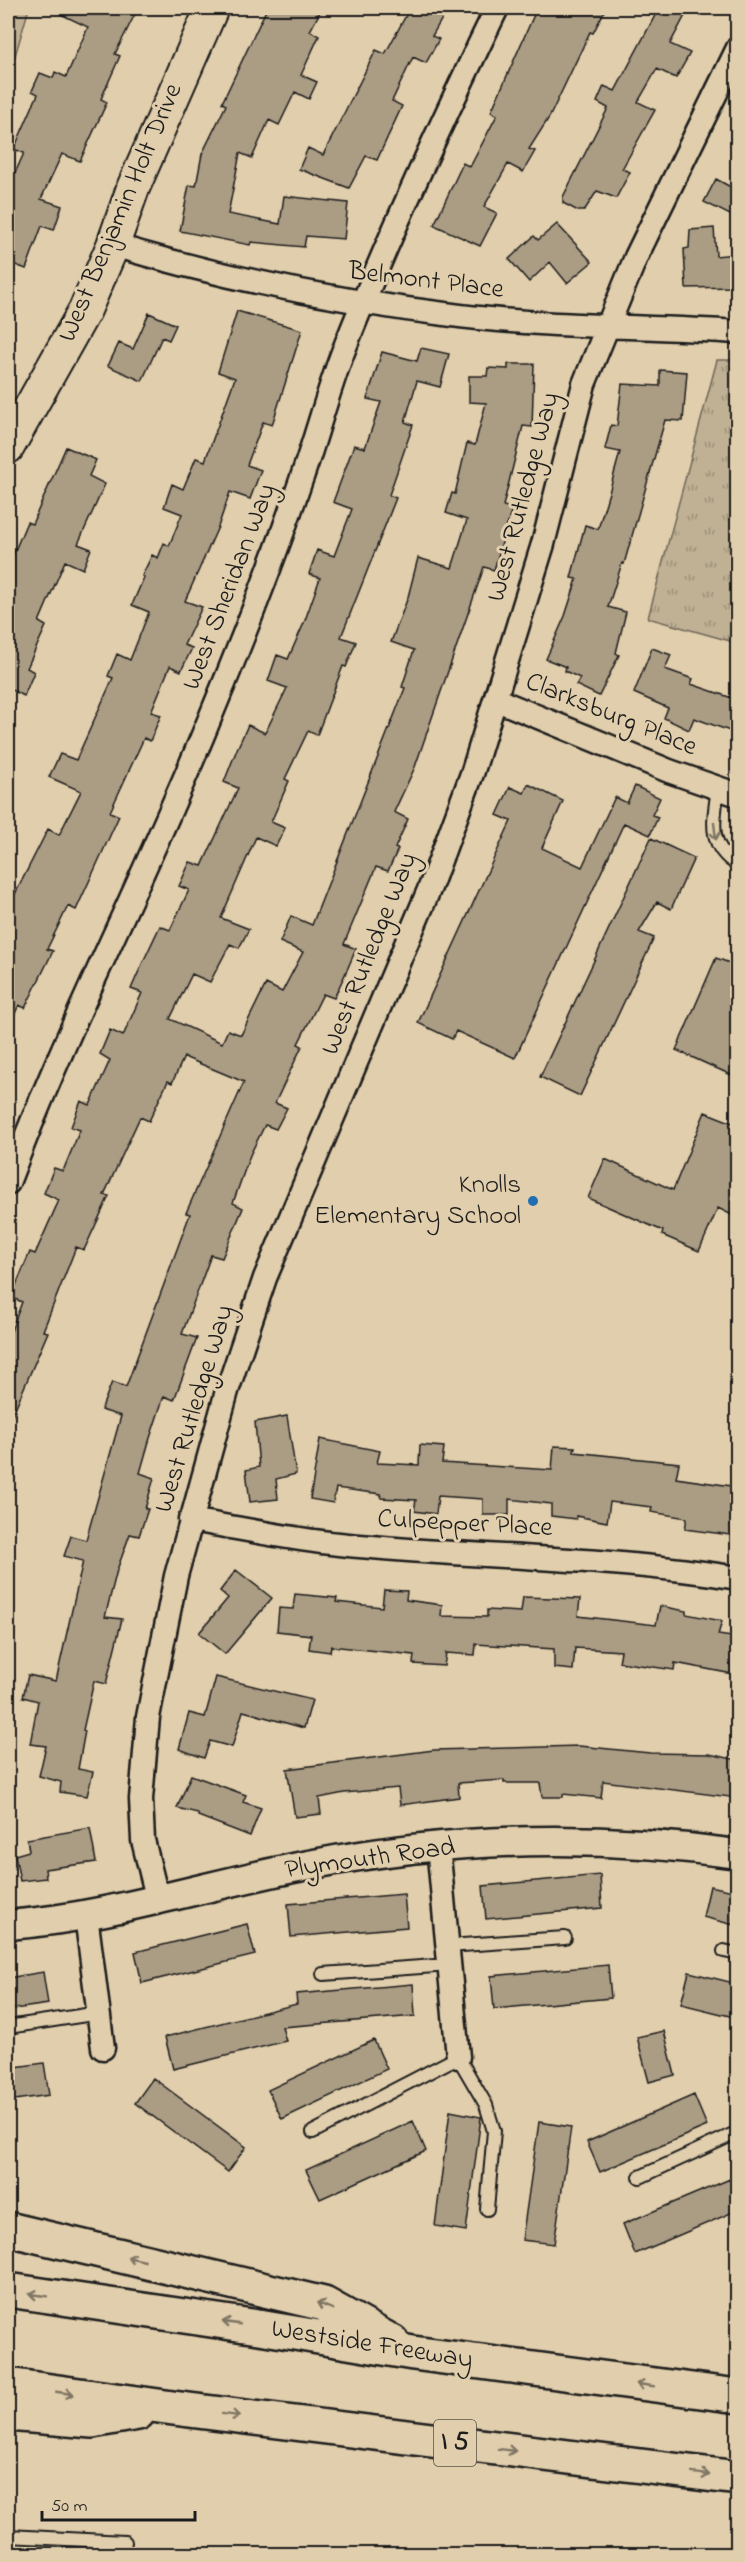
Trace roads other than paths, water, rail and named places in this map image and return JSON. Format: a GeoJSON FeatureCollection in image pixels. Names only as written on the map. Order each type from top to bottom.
{"type":"FeatureCollection","features":[{"type":"Feature","properties":{"kind":"highway"},"geometry":{"type":"LineString","coordinates":[[8,2229],[324,2304],[413,2354]]}},
{"type":"Feature","properties":{"kind":"highway","name":"Westside Freeway"},"geometry":{"type":"LineString","coordinates":[[8,2290],[265,2328],[413,2354],[738,2396]]}},
{"type":"Feature","properties":{"kind":"highway","name":"I 5"},"geometry":{"type":"LineString","coordinates":[[8,2385],[172,2408],[738,2478]]}},
{"type":"Feature","properties":{"kind":"highway"},"geometry":{"type":"LineString","coordinates":[[8,2414],[92,2421],[172,2408]]}},
{"type":"Feature","properties":{"kind":"main road","name":"West Benjamin Holt Drive"},"geometry":{"type":"LineString","coordinates":[[8,447],[85,310],[113,245],[133,188],[212,8]]}},
{"type":"Feature","properties":{"kind":"street","name":"West Sheridan Way"},"geometry":{"type":"LineString","coordinates":[[8,1183],[78,1011],[152,853],[219,697],[255,606],[363,302],[427,154],[497,8]]}},
{"type":"Feature","properties":{"kind":"street","name":"West Rutledge Way"},"geometry":{"type":"LineString","coordinates":[[158,1901],[143,1840],[142,1770],[157,1669],[190,1520],[227,1391],[266,1278],[431,885],[497,700],[543,544],[584,384],[636,256],[738,48]]}},
{"type":"Feature","properties":{"kind":"street","name":"Belmont Place"},"geometry":{"type":"LineString","coordinates":[[113,245],[233,278],[363,302],[462,316],[738,332]]}},
{"type":"Feature","properties":{"kind":"street","name":"Clarksburg Place"},"geometry":{"type":"LineString","coordinates":[[497,700],[669,771],[728,792]]}},
{"type":"Feature","properties":{"kind":"street","name":"Culpepper Place"},"geometry":{"type":"LineString","coordinates":[[190,1520],[336,1544],[455,1554],[552,1557],[686,1569],[738,1578]]}},
{"type":"Feature","properties":{"kind":"street","name":"Plymouth Road"},"geometry":{"type":"LineString","coordinates":[[8,1925],[86,1915],[158,1901],[311,1864],[373,1853],[438,1846],[534,1840],[586,1840],[680,1846],[738,1854]]}},
{"type":"Feature","properties":{"kind":"street"},"geometry":{"type":"LineString","coordinates":[[438,1846],[458,2057]]}},
{"type":"Feature","properties":{"kind":"street"},"geometry":{"type":"LineString","coordinates":[[86,1915],[103,2048]]}},
{"type":"Feature","properties":{"kind":"lane"},"geometry":{"type":"LineString","coordinates":[[728,792],[712,834],[720,851],[738,865]]}},
{"type":"Feature","properties":{"kind":"lane"},"geometry":{"type":"LineString","coordinates":[[323,1974],[565,1938]]}},
{"type":"Feature","properties":{"kind":"lane"},"geometry":{"type":"LineString","coordinates":[[724,1951],[738,1954]]}},
{"type":"Feature","properties":{"kind":"lane"},"geometry":{"type":"LineString","coordinates":[[8,2027],[99,2013]]}},
{"type":"Feature","properties":{"kind":"lane"},"geometry":{"type":"LineString","coordinates":[[313,2132],[458,2057],[486,2105],[494,2131],[487,2209]]}},
{"type":"Feature","properties":{"kind":"lane"},"geometry":{"type":"LineString","coordinates":[[640,2177],[738,2132]]}},
{"type":"Feature","properties":{"kind":"lane"},"geometry":{"type":"LineString","coordinates":[[8,2536],[125,2542],[121,2554]]}},
{"type":"Feature","properties":{"kind":"place","name":"Knolls Elementary School"},"geometry":{"type":"Point","coordinates":[533,1201]}}]}
